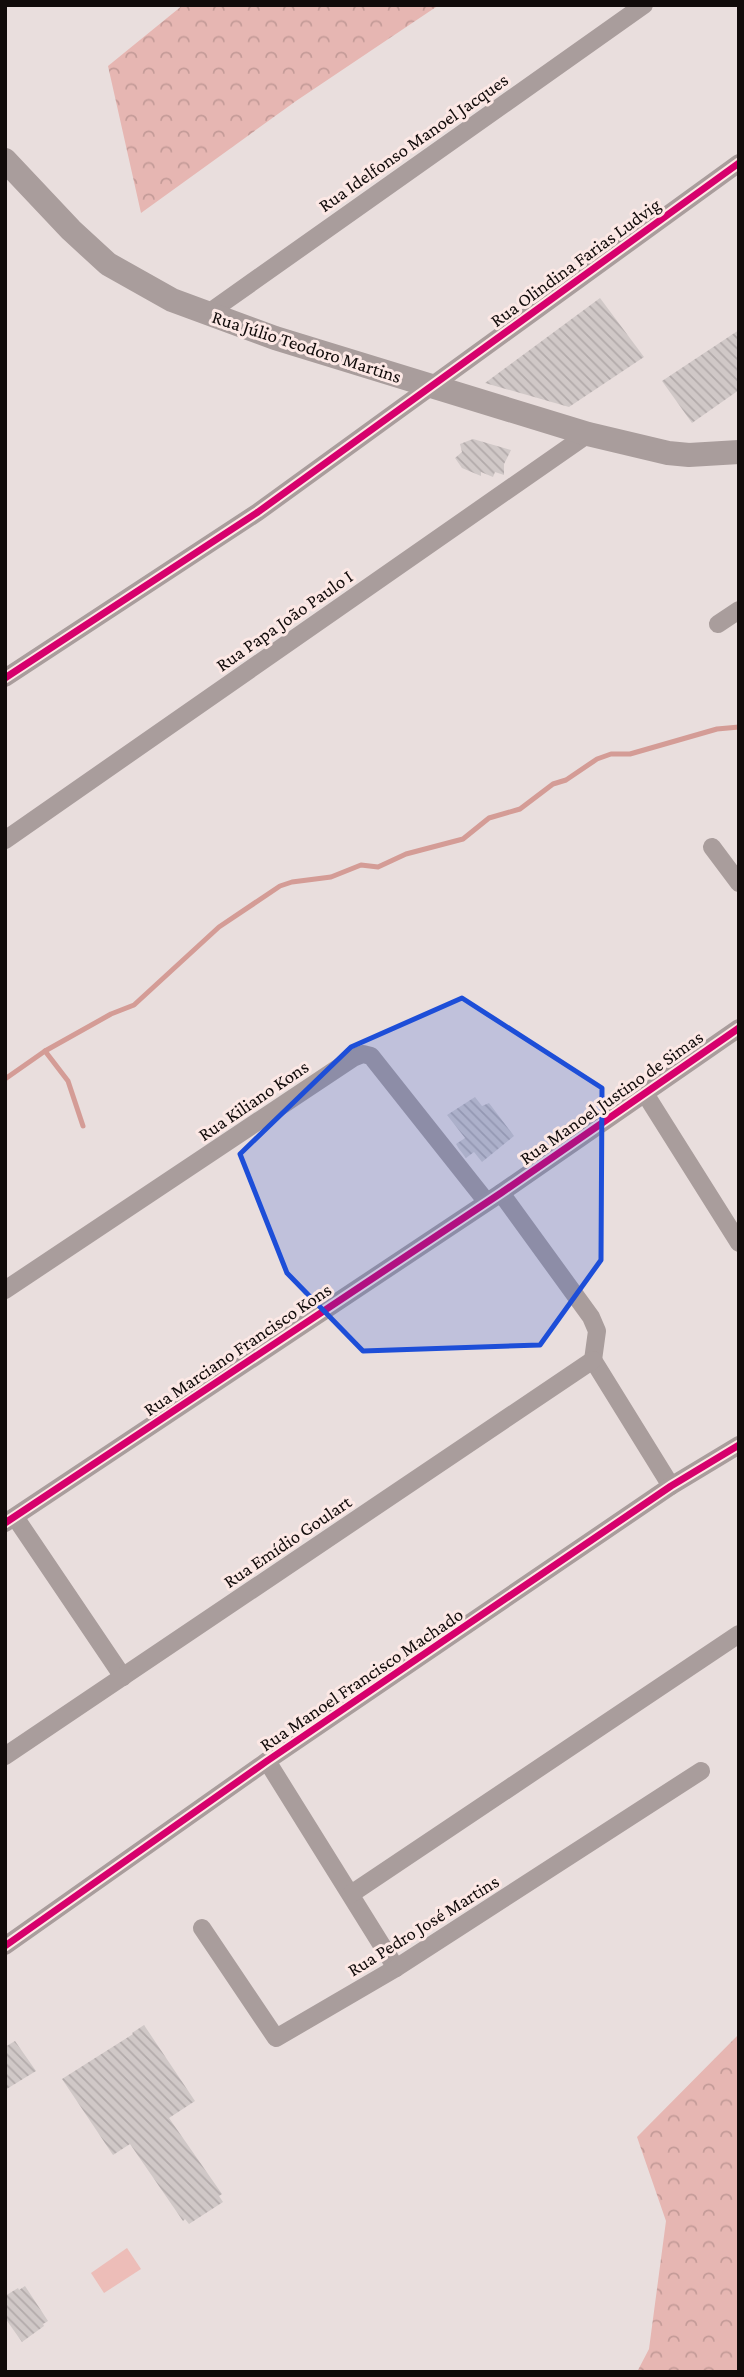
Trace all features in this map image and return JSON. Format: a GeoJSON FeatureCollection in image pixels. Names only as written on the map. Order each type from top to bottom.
{"type":"FeatureCollection","features":[{"type":"Feature","properties":{"kind":"main road","name":"Rua Júlio Teodoro Martins"},"geometry":{"type":"LineString","coordinates":[[5,160],[71,230],[108,264],[172,300],[207,314],[275,338],[588,434],[668,453],[689,455],[739,452]]}},
{"type":"Feature","properties":{"kind":"street","name":"Rua Idelfonso Manoel Jacques"},"geometry":{"type":"LineString","coordinates":[[207,314],[644,5]]}},
{"type":"Feature","properties":{"kind":"street","name":"Rua Olindina Farias Ludvig"},"geometry":{"type":"LineString","coordinates":[[5,678],[258,512],[739,163]]}},
{"type":"Feature","properties":{"kind":"street","name":"Rua Papa João Paulo I"},"geometry":{"type":"LineString","coordinates":[[5,840],[588,434]]}},
{"type":"Feature","properties":{"kind":"street"},"geometry":{"type":"LineString","coordinates":[[718,624],[739,610]]}},
{"type":"Feature","properties":{"kind":"street"},"geometry":{"type":"LineString","coordinates":[[712,847],[739,883]]}},
{"type":"Feature","properties":{"kind":"street","name":"Rua Manoel Justino de Simas"},"geometry":{"type":"LineString","coordinates":[[493,1197],[739,1028]]}},
{"type":"Feature","properties":{"kind":"street","name":"Rua Kiliano Kons"},"geometry":{"type":"LineString","coordinates":[[5,1290],[353,1058],[363,1054],[371,1056],[493,1197]]}},
{"type":"Feature","properties":{"kind":"street"},"geometry":{"type":"LineString","coordinates":[[644,1092],[739,1243]]}},
{"type":"Feature","properties":{"kind":"street"},"geometry":{"type":"LineString","coordinates":[[493,1197],[591,1317],[597,1331],[593,1360],[671,1486]]}},
{"type":"Feature","properties":{"kind":"street","name":"Rua Marciano Francisco Kons"},"geometry":{"type":"LineString","coordinates":[[10,1520],[493,1197]]}},
{"type":"Feature","properties":{"kind":"street","name":"Rua Emídio Goulart"},"geometry":{"type":"LineString","coordinates":[[5,1756],[593,1360]]}},
{"type":"Feature","properties":{"kind":"street","name":"Rua Manoel Francisco Machado"},"geometry":{"type":"LineString","coordinates":[[5,1946],[267,1761],[671,1486],[739,1445]]}},
{"type":"Feature","properties":{"kind":"street"},"geometry":{"type":"LineString","coordinates":[[10,1520],[123,1677]]}},
{"type":"Feature","properties":{"kind":"street"},"geometry":{"type":"LineString","coordinates":[[351,1894],[739,1634]]}},
{"type":"Feature","properties":{"kind":"street"},"geometry":{"type":"LineString","coordinates":[[267,1761],[396,1968]]}},
{"type":"Feature","properties":{"kind":"street","name":"Rua Pedro José Martins"},"geometry":{"type":"LineString","coordinates":[[202,1928],[276,2038],[396,1968],[701,1771]]}},
{"type":"Feature","properties":{"kind":"highlighted area"},"geometry":{"type":"Polygon","coordinates":[[[462,998],[602,1088],[601,1260],[540,1345],[363,1351],[287,1273],[240,1154],[351,1047],[462,998]]]}},
{"type":"Feature","properties":{"kind":"green space"},"geometry":{"type":"Polygon","coordinates":[[[183,5],[439,5],[296,101],[141,213],[108,66],[183,5]]]}},
{"type":"Feature","properties":{"kind":"green space"},"geometry":{"type":"Polygon","coordinates":[[[739,2034],[739,2372],[637,2372],[649,2349],[666,2221],[637,2137],[739,2034]]]}},
{"type":"Feature","properties":{"kind":"shaded area"},"geometry":{"type":"Polygon","coordinates":[[[127,2248],[141,2269],[104,2293],[91,2273],[127,2248]]]}},
{"type":"Feature","properties":{"kind":"building"},"geometry":{"type":"Polygon","coordinates":[[[600,298],[644,357],[569,407],[485,383],[600,298]]]}},
{"type":"Feature","properties":{"kind":"building"},"geometry":{"type":"Polygon","coordinates":[[[739,330],[739,390],[692,423],[662,381],[739,330]]]}},
{"type":"Feature","properties":{"kind":"building"},"geometry":{"type":"Polygon","coordinates":[[[473,439],[511,450],[504,464],[504,475],[495,472],[493,477],[481,472],[481,476],[462,468],[455,458],[462,452],[460,444],[473,439]]]}},
{"type":"Feature","properties":{"kind":"building"},"geometry":{"type":"Polygon","coordinates":[[[475,1097],[482,1106],[489,1103],[514,1136],[482,1162],[474,1152],[466,1158],[459,1149],[456,1144],[465,1138],[447,1115],[475,1097]]]}},
{"type":"Feature","properties":{"kind":"building"},"geometry":{"type":"Polygon","coordinates":[[[144,2025],[195,2101],[169,2118],[222,2194],[219,2196],[223,2202],[189,2224],[185,2219],[183,2221],[130,2144],[113,2155],[62,2079],[144,2025]]]}},
{"type":"Feature","properties":{"kind":"building"},"geometry":{"type":"Polygon","coordinates":[[[15,2041],[36,2071],[5,2090],[5,2047],[15,2041]]]}},
{"type":"Feature","properties":{"kind":"building"},"geometry":{"type":"Polygon","coordinates":[[[25,2286],[48,2321],[22,2342],[5,2318],[5,2296],[25,2286]]]}},
{"type":"Feature","properties":{"kind":"waterway"},"geometry":{"type":"LineString","coordinates":[[5,1079],[45,1051],[111,1014],[134,1005],[219,927],[280,886],[331,877],[361,865],[378,867],[406,854],[463,839],[489,818],[520,809],[553,784],[566,780],[597,759],[611,754],[630,754],[717,729],[739,727]]}},
{"type":"Feature","properties":{"kind":"waterway"},"geometry":{"type":"LineString","coordinates":[[45,1051],[68,1081],[83,1126]]}},
{"type":"Feature","properties":{"kind":"cycle path"},"geometry":{"type":"LineString","coordinates":[[5,678],[258,512],[739,163]]}},
{"type":"Feature","properties":{"kind":"cycle path"},"geometry":{"type":"LineString","coordinates":[[5,1523],[501,1193],[739,1028]]}},
{"type":"Feature","properties":{"kind":"cycle path"},"geometry":{"type":"LineString","coordinates":[[5,1946],[267,1761],[671,1486],[739,1445]]}}]}
